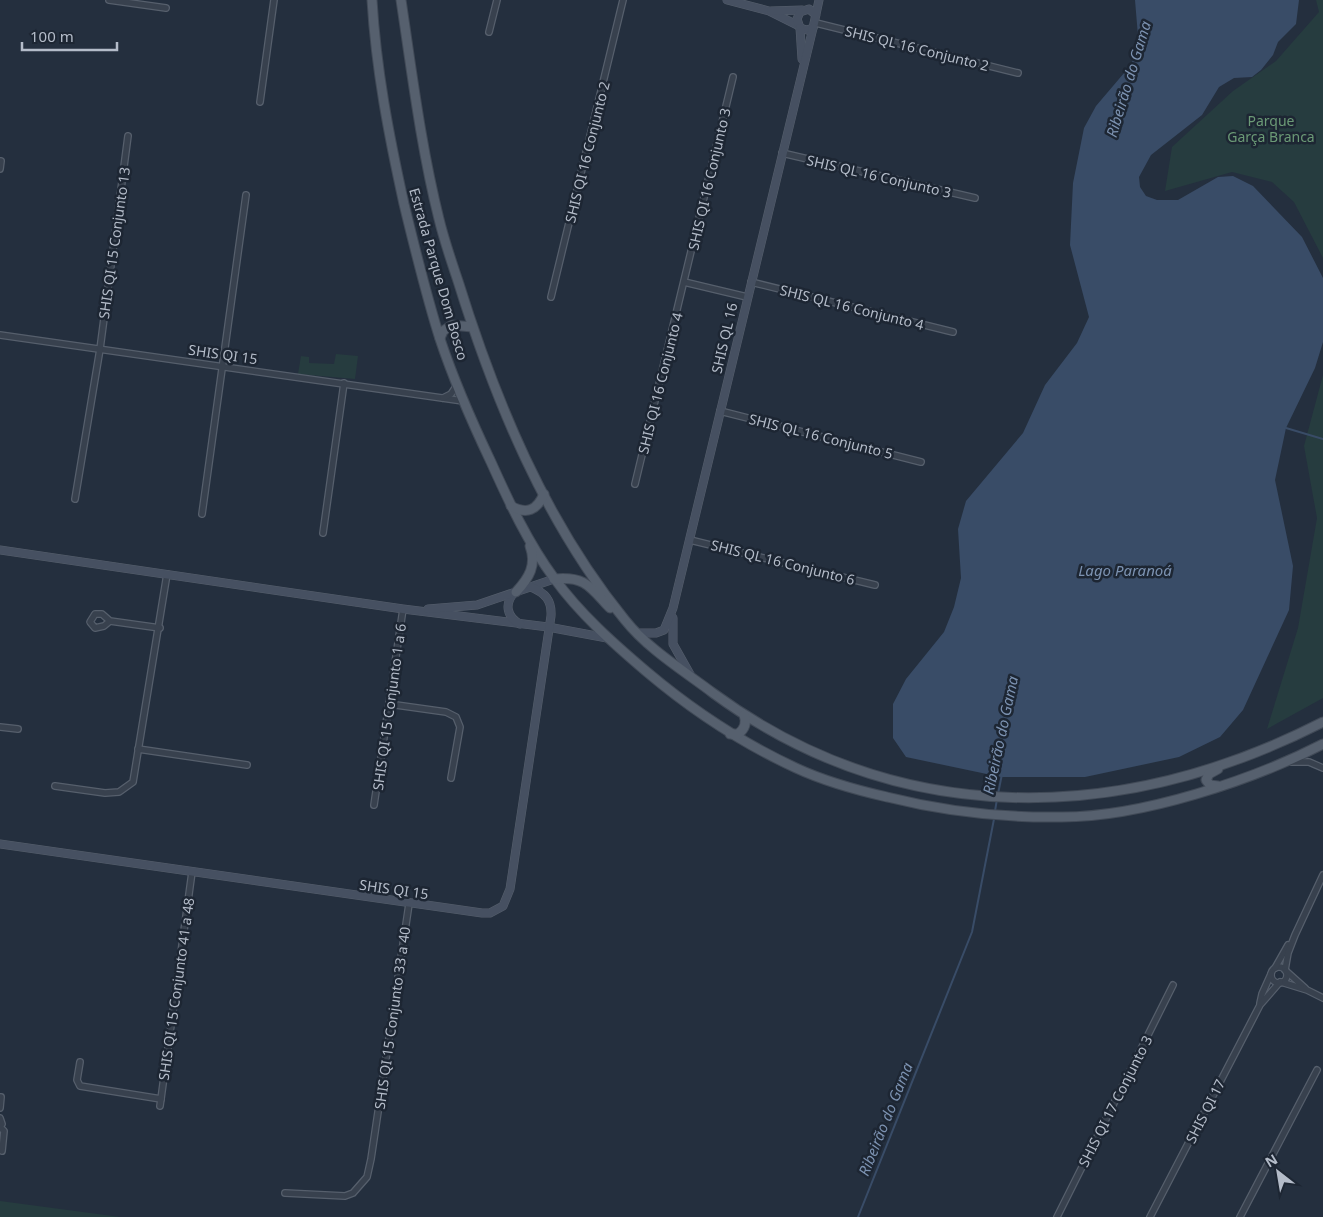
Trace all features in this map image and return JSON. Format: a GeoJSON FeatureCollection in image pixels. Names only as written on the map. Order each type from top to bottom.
{"type":"FeatureCollection","features":[{"type":"Feature","properties":{"kind":"main road","name":"Estrada Parque Dom Bosco"},"geometry":{"type":"LineString","coordinates":[[372,0],[376,52],[389,138],[440,338],[463,401],[511,506],[554,579],[607,638],[670,692],[730,734],[798,770],[860,791],[922,806],[1013,815],[1065,817],[1138,808],[1219,786],[1283,762],[1323,744]]}},
{"type":"Feature","properties":{"kind":"main road","name":"Estrada Parque Dom Bosco"},"geometry":{"type":"LineString","coordinates":[[401,0],[417,108],[439,219],[472,328],[508,422],[568,538],[627,623],[692,678],[744,715],[812,752],[899,783],[981,796],[1011,798],[1064,797],[1103,793],[1165,781],[1236,760],[1321,723]]}},
{"type":"Feature","properties":{"kind":"main road"},"geometry":{"type":"LineString","coordinates":[[440,338],[443,331],[452,325],[472,328]]}},
{"type":"Feature","properties":{"kind":"main road"},"geometry":{"type":"LineString","coordinates":[[511,506],[519,511],[528,511],[540,504],[544,494]]}},
{"type":"Feature","properties":{"kind":"main road"},"geometry":{"type":"LineString","coordinates":[[516,592],[525,581],[532,567],[532,551],[526,534]]}},
{"type":"Feature","properties":{"kind":"main road"},"geometry":{"type":"LineString","coordinates":[[554,579],[576,579],[588,584],[627,623]]}},
{"type":"Feature","properties":{"kind":"main road"},"geometry":{"type":"LineString","coordinates":[[730,734],[738,734],[745,727],[744,715]]}},
{"type":"Feature","properties":{"kind":"main road"},"geometry":{"type":"LineString","coordinates":[[1219,786],[1208,783],[1206,777],[1236,760]]}},
{"type":"Feature","properties":{"kind":"street"},"geometry":{"type":"LineString","coordinates":[[108,0],[166,8]]}},
{"type":"Feature","properties":{"kind":"street"},"geometry":{"type":"LineString","coordinates":[[260,102],[274,0]]}},
{"type":"Feature","properties":{"kind":"street"},"geometry":{"type":"LineString","coordinates":[[489,32],[497,0]]}},
{"type":"Feature","properties":{"kind":"street","name":"SHIS QI 16 Conjunto 2"},"geometry":{"type":"LineString","coordinates":[[551,297],[623,0]]}},
{"type":"Feature","properties":{"kind":"street","name":"SHIS QI 16 Conjunto 2"},"geometry":{"type":"LineString","coordinates":[[622,7],[627,0]]}},
{"type":"Feature","properties":{"kind":"street"},"geometry":{"type":"LineString","coordinates":[[727,0],[769,11],[807,30],[815,22],[804,9]]}},
{"type":"Feature","properties":{"kind":"street"},"geometry":{"type":"LineString","coordinates":[[769,11],[804,9],[813,0]]}},
{"type":"Feature","properties":{"kind":"street","name":"SHIS QL 16"},"geometry":{"type":"LineString","coordinates":[[638,633],[656,633],[664,630],[673,608],[819,0]]}},
{"type":"Feature","properties":{"kind":"street","name":"SHIS QL 16"},"geometry":{"type":"LineString","coordinates":[[801,73],[803,50],[797,19],[804,9]]}},
{"type":"Feature","properties":{"kind":"street","name":"SHIS QL 16 Conjunto 2"},"geometry":{"type":"LineString","coordinates":[[815,22],[1018,73]]}},
{"type":"Feature","properties":{"kind":"street","name":"SHIS QI 16 Conjunto 3"},"geometry":{"type":"LineString","coordinates":[[684,282],[733,77]]}},
{"type":"Feature","properties":{"kind":"street","name":"SHIS QI 15 Conjunto 13"},"geometry":{"type":"LineString","coordinates":[[74,499],[100,349],[128,136]]}},
{"type":"Feature","properties":{"kind":"street","name":"SHIS QL 16 Conjunto 3"},"geometry":{"type":"LineString","coordinates":[[782,153],[975,198]]}},
{"type":"Feature","properties":{"kind":"street"},"geometry":{"type":"LineString","coordinates":[[0,168],[1,161]]}},
{"type":"Feature","properties":{"kind":"street"},"geometry":{"type":"LineString","coordinates":[[202,514],[246,195]]}},
{"type":"Feature","properties":{"kind":"street"},"geometry":{"type":"LineString","coordinates":[[684,282],[747,297]]}},
{"type":"Feature","properties":{"kind":"street","name":"SHIS QI 16 Conjunto 4"},"geometry":{"type":"LineString","coordinates":[[635,484],[684,282]]}},
{"type":"Feature","properties":{"kind":"street","name":"SHIS QL 16 Conjunto 4"},"geometry":{"type":"LineString","coordinates":[[751,282],[953,332]]}},
{"type":"Feature","properties":{"kind":"street","name":"SHIS QI 15"},"geometry":{"type":"LineString","coordinates":[[0,335],[463,401]]}},
{"type":"Feature","properties":{"kind":"street"},"geometry":{"type":"LineString","coordinates":[[322,534],[344,383]]}},
{"type":"Feature","properties":{"kind":"street"},"geometry":{"type":"LineString","coordinates":[[444,398],[451,394],[457,385]]}},
{"type":"Feature","properties":{"kind":"street","name":"SHIS QL 16 Conjunto 5"},"geometry":{"type":"LineString","coordinates":[[720,411],[922,462]]}},
{"type":"Feature","properties":{"kind":"street","name":"SHIS QL 16 Conjunto 6"},"geometry":{"type":"LineString","coordinates":[[690,540],[875,585]]}},
{"type":"Feature","properties":{"kind":"street"},"geometry":{"type":"LineString","coordinates":[[0,550],[607,638]]}},
{"type":"Feature","properties":{"kind":"street"},"geometry":{"type":"LineString","coordinates":[[55,786],[105,793],[119,792],[133,782],[168,574]]}},
{"type":"Feature","properties":{"kind":"street"},"geometry":{"type":"LineString","coordinates":[[407,610],[477,605],[554,579]]}},
{"type":"Feature","properties":{"kind":"street"},"geometry":{"type":"LineString","coordinates":[[531,586],[542,592],[549,601],[551,616],[548,628]]}},
{"type":"Feature","properties":{"kind":"street"},"geometry":{"type":"LineString","coordinates":[[516,592],[510,597],[508,608],[509,614],[520,625]]}},
{"type":"Feature","properties":{"kind":"street","name":"SHIS QL 16"},"geometry":{"type":"LineString","coordinates":[[673,608],[673,644],[692,678]]}},
{"type":"Feature","properties":{"kind":"street","name":"SHIS QI 15 Conjunto 1 a 6"},"geometry":{"type":"LineString","coordinates":[[374,805],[389,704],[407,610]]}},
{"type":"Feature","properties":{"kind":"street"},"geometry":{"type":"LineString","coordinates":[[110,621],[160,628]]}},
{"type":"Feature","properties":{"kind":"street","name":"SHIS QI 15"},"geometry":{"type":"LineString","coordinates":[[0,844],[409,904],[482,913],[497,910],[506,902],[510,890],[548,628]]}},
{"type":"Feature","properties":{"kind":"street"},"geometry":{"type":"LineString","coordinates":[[389,704],[446,712],[456,717],[460,727],[450,778]]}},
{"type":"Feature","properties":{"kind":"street"},"geometry":{"type":"LineString","coordinates":[[0,727],[18,729]]}},
{"type":"Feature","properties":{"kind":"street"},"geometry":{"type":"LineString","coordinates":[[138,749],[247,765]]}},
{"type":"Feature","properties":{"kind":"street"},"geometry":{"type":"LineString","coordinates":[[1283,762],[1309,762],[1323,768]]}},
{"type":"Feature","properties":{"kind":"street","name":"SHIS QI 15 Conjunto 41 a 48"},"geometry":{"type":"LineString","coordinates":[[160,1106],[192,872]]}},
{"type":"Feature","properties":{"kind":"street","name":"SHIS QI 17"},"geometry":{"type":"LineString","coordinates":[[1150,1217],[1260,1005],[1280,982],[1286,978],[1288,953],[1323,875]]}},
{"type":"Feature","properties":{"kind":"street","name":"SHIS QI 15 Conjunto 33 a 40"},"geometry":{"type":"LineString","coordinates":[[285,1193],[334,1197],[353,1193],[367,1178],[409,904]]}},
{"type":"Feature","properties":{"kind":"street","name":"SHIS QI 17"},"geometry":{"type":"LineString","coordinates":[[1260,1005],[1262,994],[1295,935]]}},
{"type":"Feature","properties":{"kind":"street"},"geometry":{"type":"LineString","coordinates":[[1307,990],[1286,971],[1274,971],[1274,980],[1307,990],[1323,998]]}},
{"type":"Feature","properties":{"kind":"street","name":"SHIS QI 17 Conjunto 3"},"geometry":{"type":"LineString","coordinates":[[1057,1217],[1173,985]]}},
{"type":"Feature","properties":{"kind":"street"},"geometry":{"type":"LineString","coordinates":[[80,1062],[76,1080],[80,1086],[161,1099]]}},
{"type":"Feature","properties":{"kind":"street"},"geometry":{"type":"LineString","coordinates":[[1240,1217],[1317,1070]]}},
{"type":"Feature","properties":{"kind":"street"},"geometry":{"type":"LineString","coordinates":[[0,1108],[2,1097]]}},
{"type":"Feature","properties":{"kind":"street"},"geometry":{"type":"LineString","coordinates":[[0,1118],[2,1124],[0,1127],[4,1131],[2,1151]]}},
{"type":"Feature","properties":{"kind":"green space","name":"Parque Garça Branca"},"geometry":{"type":"Polygon","coordinates":[[[1316,0],[1323,0],[1323,258],[1294,202],[1272,182],[1232,172],[1165,191],[1172,147],[1233,91],[1276,61],[1319,12],[1316,0]]]}},
{"type":"Feature","properties":{"kind":"green space"},"geometry":{"type":"Polygon","coordinates":[[[336,354],[358,356],[355,379],[298,374],[301,356],[309,357],[309,363],[334,364],[336,354]]]}},
{"type":"Feature","properties":{"kind":"green space"},"geometry":{"type":"Polygon","coordinates":[[[1323,375],[1323,698],[1267,729],[1298,628],[1317,518],[1304,446],[1323,375]]]}},
{"type":"Feature","properties":{"kind":"green space"},"geometry":{"type":"Polygon","coordinates":[[[0,1201],[120,1217],[0,1217],[0,1201]]]}},
{"type":"Feature","properties":{"kind":"water","name":"Lago Paranoá"},"geometry":{"type":"Polygon","coordinates":[[[1135,0],[1299,0],[1296,24],[1278,42],[1273,55],[1261,70],[1252,77],[1234,78],[1219,87],[1202,115],[1151,155],[1139,177],[1140,187],[1146,196],[1157,200],[1178,200],[1218,177],[1233,176],[1253,186],[1302,237],[1323,278],[1323,342],[1315,368],[1286,428],[1275,480],[1293,566],[1289,610],[1243,710],[1220,737],[1179,757],[1085,777],[1001,777],[906,757],[893,738],[893,704],[906,679],[944,632],[954,607],[961,578],[958,529],[966,501],[1023,433],[1045,385],[1077,343],[1089,317],[1070,245],[1073,183],[1084,128],[1096,106],[1130,66],[1139,48],[1135,0]]]}},
{"type":"Feature","properties":{"kind":"waterway"},"geometry":{"type":"LineString","coordinates":[[1286,428],[1323,439]]}},
{"type":"Feature","properties":{"kind":"waterway","name":"Ribeirão do Gama"},"geometry":{"type":"LineString","coordinates":[[998,794],[1002,774]]}},
{"type":"Feature","properties":{"kind":"waterway","name":"Ribeirão do Gama"},"geometry":{"type":"LineString","coordinates":[[995,811],[997,799]]}},
{"type":"Feature","properties":{"kind":"waterway","name":"Ribeirão do Gama"},"geometry":{"type":"LineString","coordinates":[[858,1217],[972,932],[994,819]]}}]}
